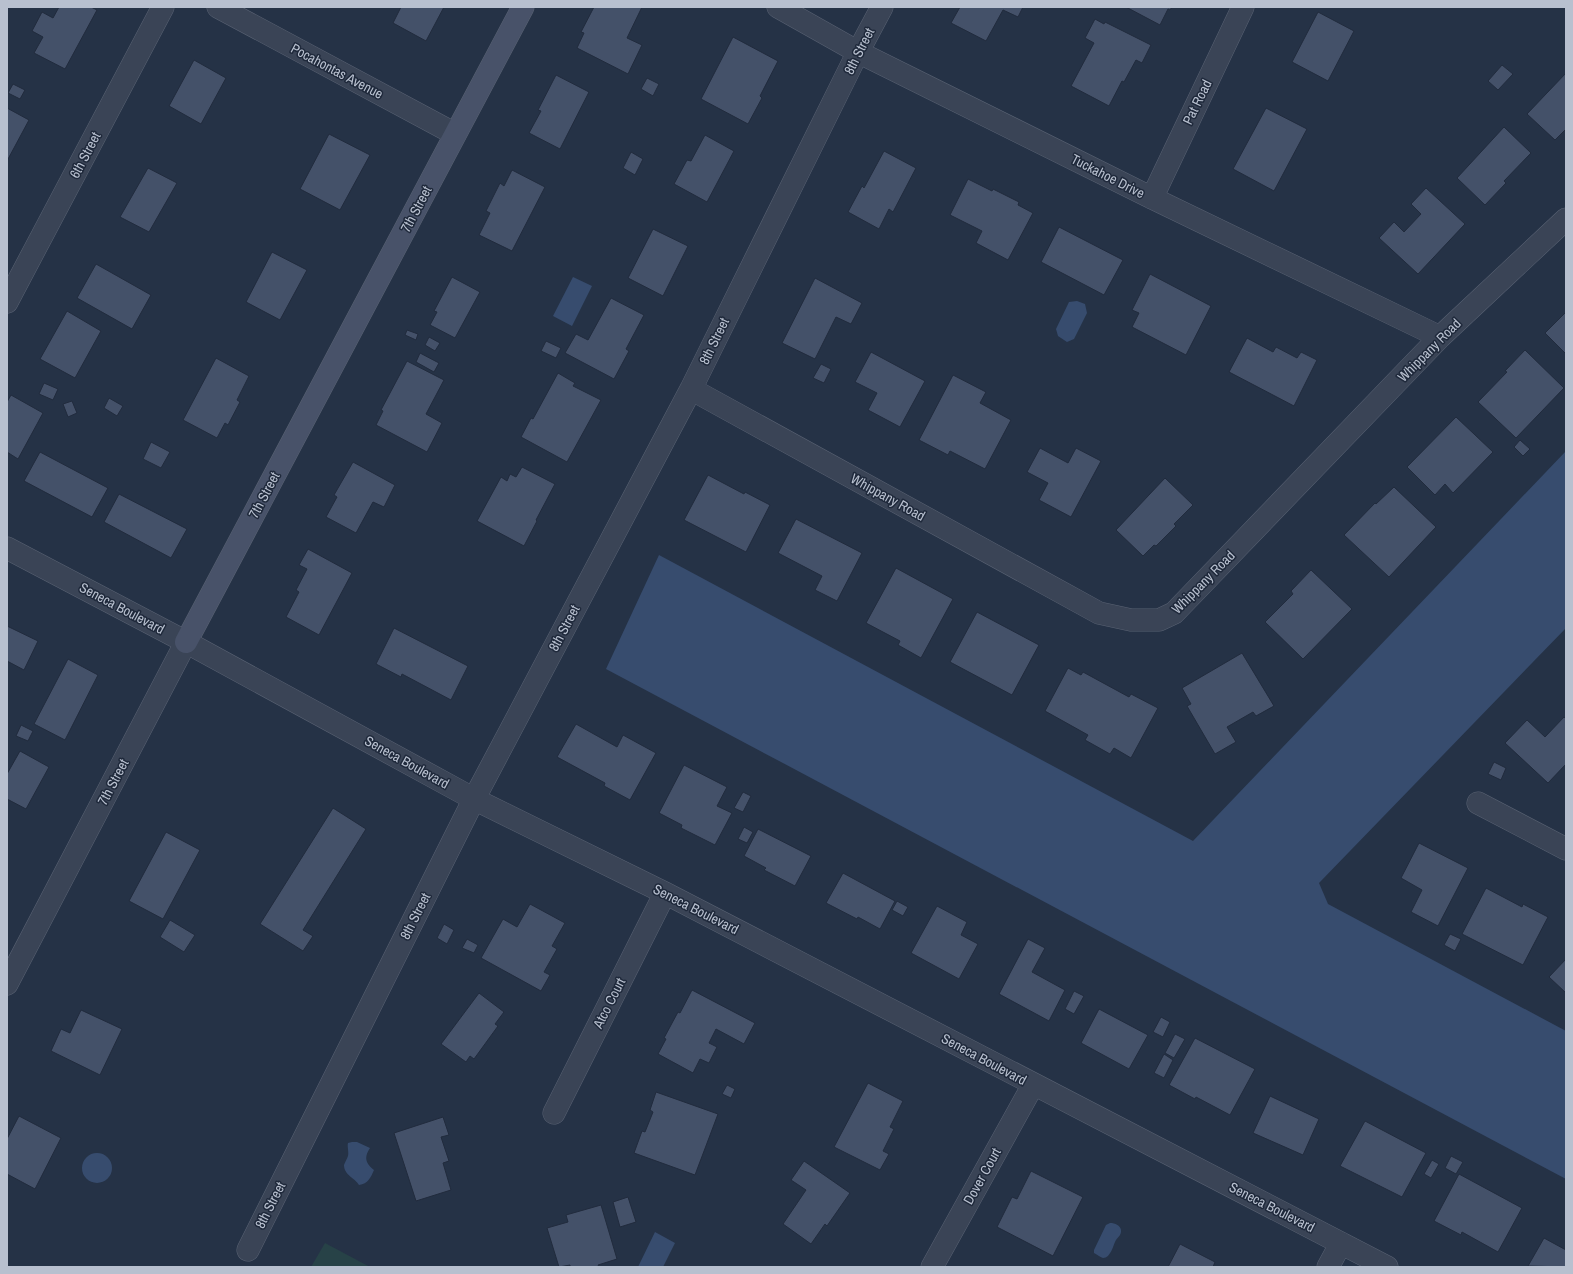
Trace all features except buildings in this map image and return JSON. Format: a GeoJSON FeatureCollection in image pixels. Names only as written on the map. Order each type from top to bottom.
{"type":"FeatureCollection","features":[{"type":"Feature","properties":{"kind":"street","name":"6th Street"},"geometry":{"type":"LineString","coordinates":[[7,302],[163,7]]}},
{"type":"Feature","properties":{"kind":"street","name":"Pocahontas Avenue"},"geometry":{"type":"LineString","coordinates":[[218,7],[455,134]]}},
{"type":"Feature","properties":{"kind":"street","name":"7th Street"},"geometry":{"type":"LineString","coordinates":[[7,984],[186,642],[523,7]]}},
{"type":"Feature","properties":{"kind":"street","name":"Tuckahoe Drive"},"geometry":{"type":"LineString","coordinates":[[778,7],[858,52],[1152,198],[1440,337]]}},
{"type":"Feature","properties":{"kind":"street","name":"8th Street"},"geometry":{"type":"LineString","coordinates":[[248,1250],[474,799],[691,389],[858,52],[882,7]]}},
{"type":"Feature","properties":{"kind":"street","name":"Pat Road"},"geometry":{"type":"LineString","coordinates":[[1152,198],[1243,7]]}},
{"type":"Feature","properties":{"kind":"street","name":"Whippany Road"},"geometry":{"type":"LineString","coordinates":[[691,389],[1099,613],[1131,620],[1159,620],[1174,613],[1440,337],[1566,219]]}},
{"type":"Feature","properties":{"kind":"street","name":"Seneca Boulevard"},"geometry":{"type":"LineString","coordinates":[[7,548],[186,642],[474,799],[665,893],[1033,1085],[1387,1267]]}},
{"type":"Feature","properties":{"kind":"street"},"geometry":{"type":"LineString","coordinates":[[1478,803],[1566,849]]}},
{"type":"Feature","properties":{"kind":"street","name":"Atco Court"},"geometry":{"type":"LineString","coordinates":[[554,1113],[665,893]]}},
{"type":"Feature","properties":{"kind":"street","name":"Dover Court"},"geometry":{"type":"LineString","coordinates":[[932,1267],[1033,1085]]}},
{"type":"Feature","properties":{"kind":"street"},"geometry":{"type":"LineString","coordinates":[[1328,1267],[1341,1243]]}},
{"type":"Feature","properties":{"kind":"green space"},"geometry":{"type":"Polygon","coordinates":[[[325,1243],[370,1267],[311,1267],[325,1243]]]}},
{"type":"Feature","properties":{"kind":"water"},"geometry":{"type":"Polygon","coordinates":[[[573,277],[592,286],[572,326],[553,316],[573,277]]]}},
{"type":"Feature","properties":{"kind":"water"},"geometry":{"type":"Polygon","coordinates":[[[1077,301],[1085,304],[1087,313],[1074,339],[1067,342],[1058,336],[1056,329],[1069,302],[1077,301]]]}},
{"type":"Feature","properties":{"kind":"water"},"geometry":{"type":"Polygon","coordinates":[[[1566,451],[1566,628],[1319,883],[1328,904],[1566,1031],[1566,1179],[606,669],[659,555],[1193,841],[1566,451]]]}},
{"type":"Feature","properties":{"kind":"water"},"geometry":{"type":"Polygon","coordinates":[[[357,1142],[370,1148],[366,1160],[374,1170],[367,1182],[359,1185],[344,1168],[348,1156],[348,1143],[357,1142]]]}},
{"type":"Feature","properties":{"kind":"water"},"geometry":{"type":"Polygon","coordinates":[[[97,1153],[108,1157],[112,1168],[108,1179],[97,1183],[86,1179],[82,1168],[86,1157],[97,1153]]]}},
{"type":"Feature","properties":{"kind":"water"},"geometry":{"type":"Polygon","coordinates":[[[1110,1223],[1119,1226],[1121,1232],[1110,1254],[1103,1258],[1094,1253],[1094,1250],[1106,1225],[1110,1223]]]}},
{"type":"Feature","properties":{"kind":"water"},"geometry":{"type":"Polygon","coordinates":[[[655,1232],[675,1243],[663,1267],[638,1267],[655,1232]]]}}]}
